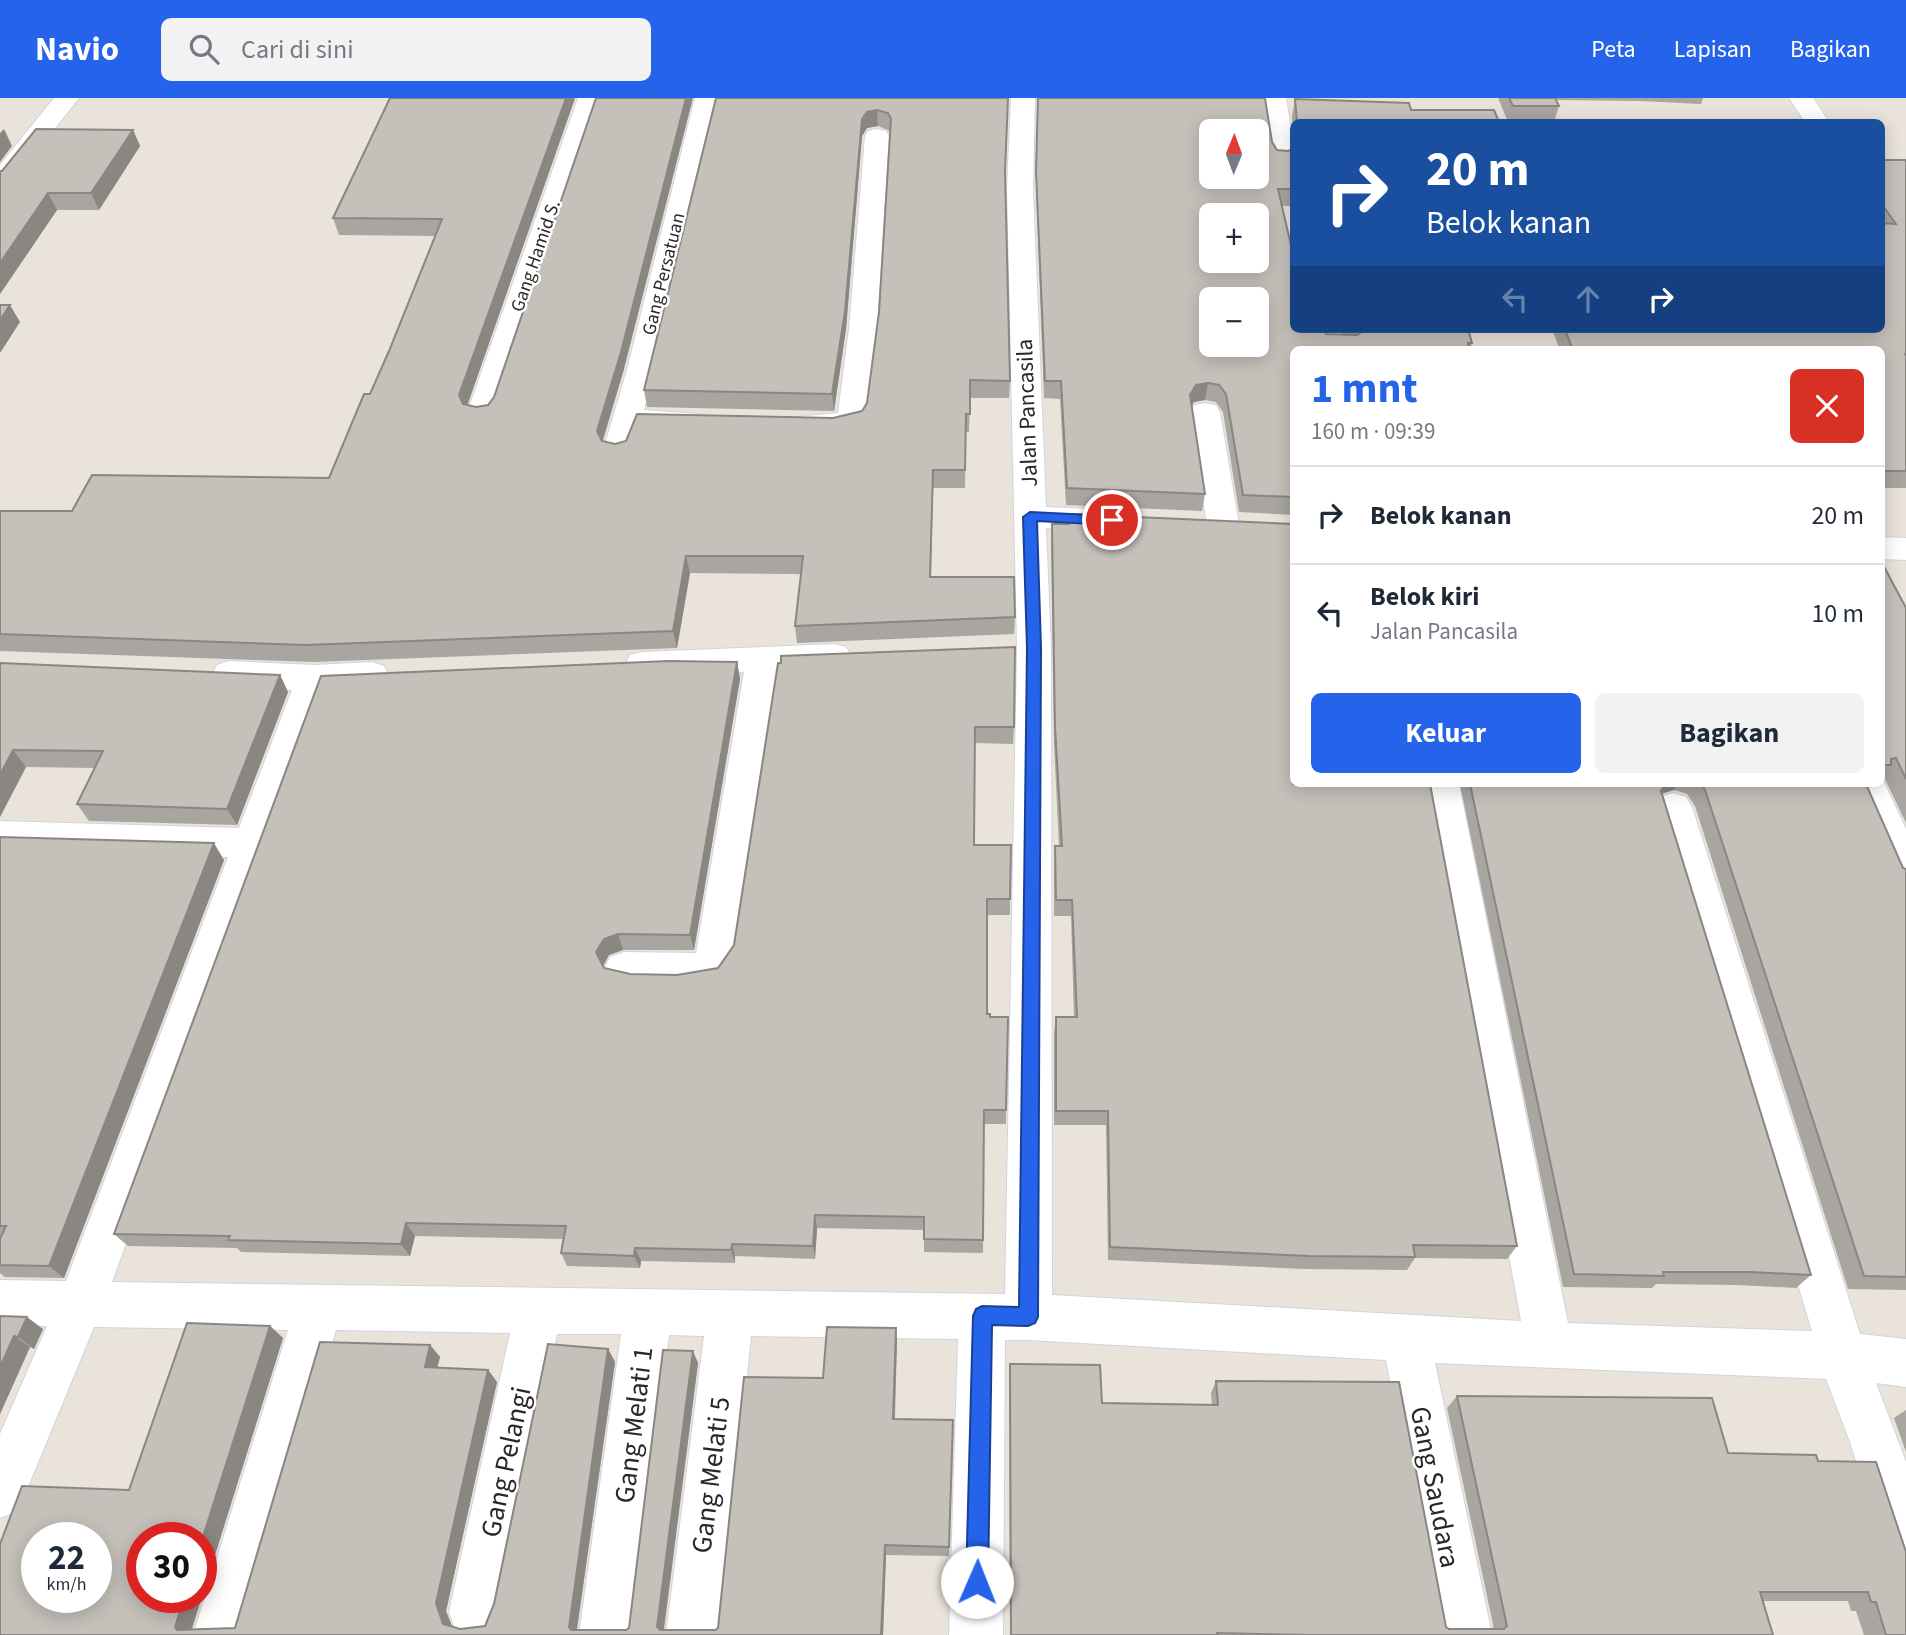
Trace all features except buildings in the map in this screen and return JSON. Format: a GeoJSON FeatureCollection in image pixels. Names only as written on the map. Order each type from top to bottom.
{"type":"FeatureCollection","features":[{"type":"Feature","properties":{"kind":"street"},"geometry":{"type":"LineString","coordinates":[[0,181],[67,98]]}},
{"type":"Feature","properties":{"kind":"street","name":"Gang Hamid S."},"geometry":{"type":"LineString","coordinates":[[482,413],[590,98]]}},
{"type":"Feature","properties":{"kind":"street","name":"Gang Persatuan"},"geometry":{"type":"LineString","coordinates":[[618,449],[707,98]]}},
{"type":"Feature","properties":{"kind":"street","name":"Jalan Pancasila"},"geometry":{"type":"LineString","coordinates":[[976,1635],[1005,1316],[1021,648],[1030,517],[1020,188],[1023,98]]}},
{"type":"Feature","properties":{"kind":"street"},"geometry":{"type":"LineString","coordinates":[[1275,98],[1284,159]]}},
{"type":"Feature","properties":{"kind":"street"},"geometry":{"type":"LineString","coordinates":[[1801,98],[1815,119]]}},
{"type":"Feature","properties":{"kind":"street"},"geometry":{"type":"LineString","coordinates":[[785,423],[845,424],[853,416],[863,329],[877,136]]}},
{"type":"Feature","properties":{"kind":"street"},"geometry":{"type":"LineString","coordinates":[[1205,412],[1209,524],[1258,527]]}},
{"type":"Feature","properties":{"kind":"street"},"geometry":{"type":"LineString","coordinates":[[627,419],[719,421]]}},
{"type":"Feature","properties":{"kind":"street"},"geometry":{"type":"LineString","coordinates":[[1030,517],[1154,522]]}},
{"type":"Feature","properties":{"kind":"street"},"geometry":{"type":"LineString","coordinates":[[1885,548],[1906,549]]}},
{"type":"Feature","properties":{"kind":"street"},"geometry":{"type":"LineString","coordinates":[[614,665],[872,654]]}},
{"type":"Feature","properties":{"kind":"street"},"geometry":{"type":"LineString","coordinates":[[624,969],[698,970],[707,969],[715,960],[764,658]]}},
{"type":"Feature","properties":{"kind":"street"},"geometry":{"type":"LineString","coordinates":[[191,673],[314,678],[409,674]]}},
{"type":"Feature","properties":{"kind":"street"},"geometry":{"type":"LineString","coordinates":[[0,1493],[81,1303],[314,678]]}},
{"type":"Feature","properties":{"kind":"street"},"geometry":{"type":"LineString","coordinates":[[1442,787],[1549,1346]]}},
{"type":"Feature","properties":{"kind":"street"},"geometry":{"type":"LineString","coordinates":[[1868,787],[1906,872]]}},
{"type":"Feature","properties":{"kind":"street"},"geometry":{"type":"LineString","coordinates":[[1673,807],[1906,1542]]}},
{"type":"Feature","properties":{"kind":"street"},"geometry":{"type":"LineString","coordinates":[[0,836],[252,843]]}},
{"type":"Feature","properties":{"kind":"street"},"geometry":{"type":"LineString","coordinates":[[0,1303],[730,1315],[1005,1316],[1549,1346],[1846,1356],[1906,1363]]}},
{"type":"Feature","properties":{"kind":"street"},"geometry":{"type":"LineString","coordinates":[[220,1635],[319,1307]]}},
{"type":"Feature","properties":{"kind":"street","name":"Gang Pelangi"},"geometry":{"type":"LineString","coordinates":[[475,1612],[538,1311]]}},
{"type":"Feature","properties":{"kind":"street","name":"Gang Melati 1"},"geometry":{"type":"LineString","coordinates":[[606,1635],[648,1312]]}},
{"type":"Feature","properties":{"kind":"street","name":"Gang Melati 5"},"geometry":{"type":"LineString","coordinates":[[693,1635],[730,1315]]}},
{"type":"Feature","properties":{"kind":"street","name":"Gang Saudara"},"geometry":{"type":"LineString","coordinates":[[1406,1338],[1465,1635]]}},
{"type":"Feature","properties":{"kind":"route"},"geometry":{"type":"LineString","coordinates":[[977,1582],[982,1316],[1028,1317],[1034,648],[1030,517],[1112,520]]}}]}
